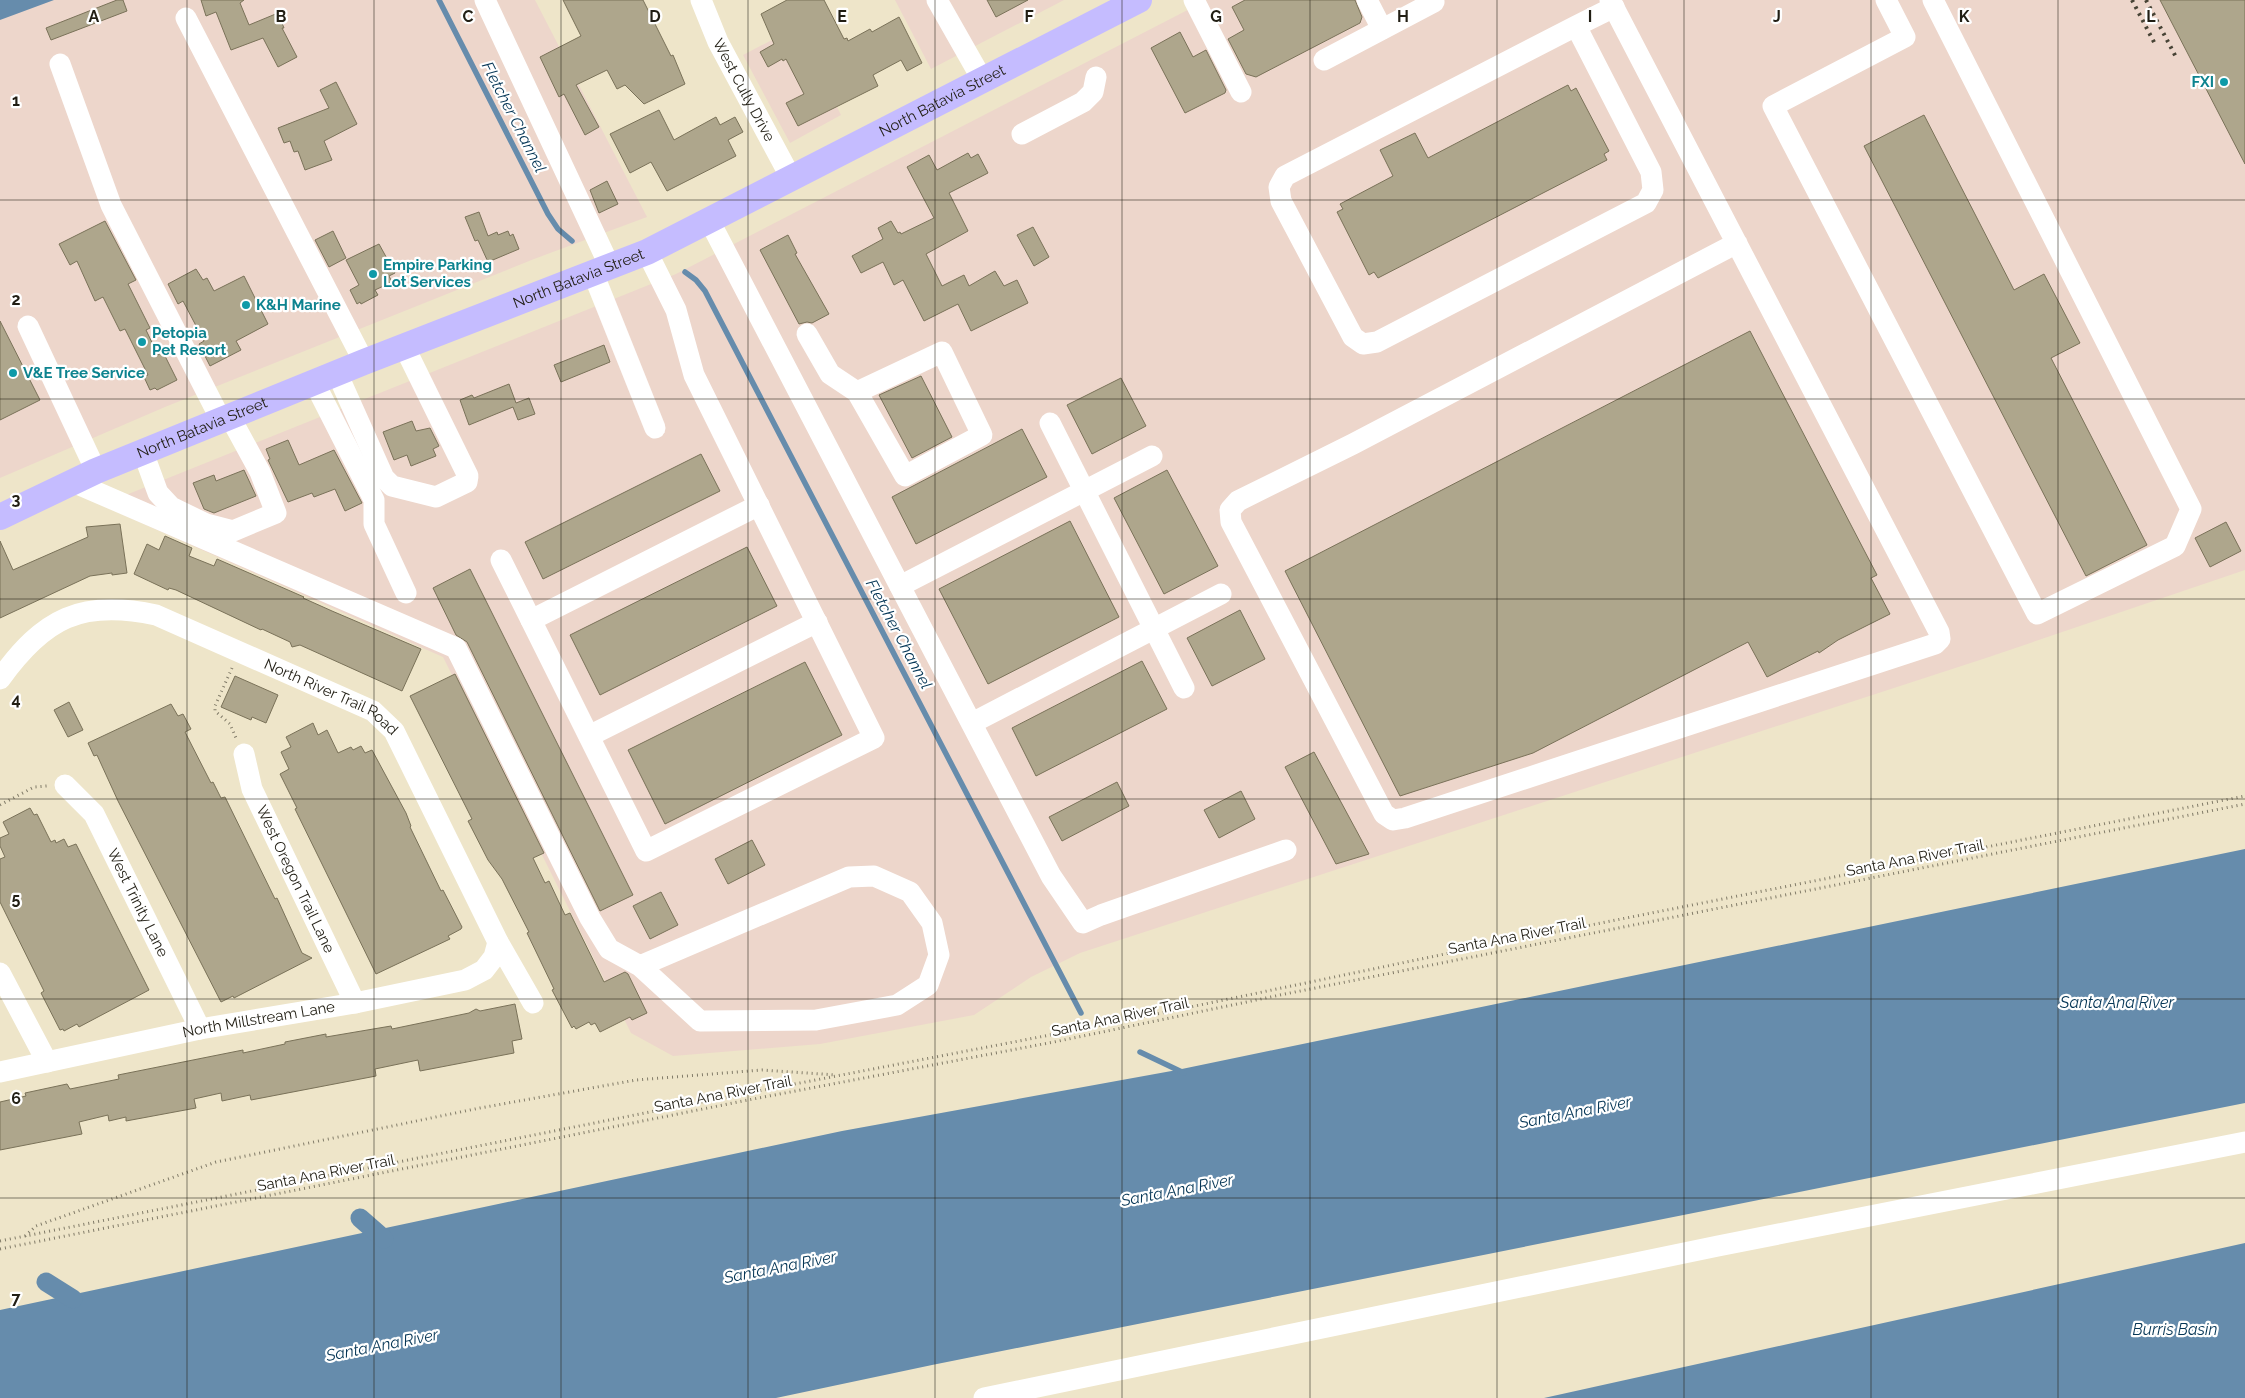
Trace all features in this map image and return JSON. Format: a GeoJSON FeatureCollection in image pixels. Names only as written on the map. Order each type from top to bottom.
{"type":"FeatureCollection","features":[{"type":"Feature","properties":{"kind":"main road","name":"North Batavia Street"},"geometry":{"type":"LineString","coordinates":[[0,516],[85,476],[326,377],[647,252],[1139,0]]}},
{"type":"Feature","properties":{"kind":"street"},"geometry":{"type":"LineString","coordinates":[[485,0],[601,270],[655,428]]}},
{"type":"Feature","properties":{"kind":"street","name":"West Cully Drive"},"geometry":{"type":"LineString","coordinates":[[701,0],[718,42],[792,178]]}},
{"type":"Feature","properties":{"kind":"street"},"geometry":{"type":"LineString","coordinates":[[937,0],[982,81]]}},
{"type":"Feature","properties":{"kind":"street"},"geometry":{"type":"LineString","coordinates":[[1194,0],[1242,92]]}},
{"type":"Feature","properties":{"kind":"street"},"geometry":{"type":"LineString","coordinates":[[1367,0],[1382,30]]}},
{"type":"Feature","properties":{"kind":"street"},"geometry":{"type":"LineString","coordinates":[[1886,0],[1904,37],[1774,106],[2037,614],[2175,546],[2191,509],[1933,0]]}},
{"type":"Feature","properties":{"kind":"street"},"geometry":{"type":"LineString","coordinates":[[1324,60],[1434,2]]}},
{"type":"Feature","properties":{"kind":"street"},"geometry":{"type":"LineString","coordinates":[[1576,26],[1651,172],[1653,190],[1646,203],[1377,342],[1363,344],[1353,337],[1281,201],[1279,187],[1285,176],[1576,26],[1612,4],[1737,243],[1939,632],[1940,639],[1935,644],[1405,818],[1394,820],[1384,814],[1235,531],[1231,522],[1230,510],[1238,501],[1353,444],[1737,243]]}},
{"type":"Feature","properties":{"kind":"street"},"geometry":{"type":"LineString","coordinates":[[186,18],[364,362]]}},
{"type":"Feature","properties":{"kind":"street"},"geometry":{"type":"LineString","coordinates":[[60,64],[111,205],[226,419],[260,472],[276,513],[233,530],[206,524],[171,507],[158,492],[143,452]]}},
{"type":"Feature","properties":{"kind":"street"},"geometry":{"type":"LineString","coordinates":[[1022,134],[1083,102],[1093,92],[1096,78]]}},
{"type":"Feature","properties":{"kind":"street"},"geometry":{"type":"LineString","coordinates":[[710,220],[1051,876],[1083,923],[1286,850]]}},
{"type":"Feature","properties":{"kind":"street"},"geometry":{"type":"LineString","coordinates":[[501,560],[646,851],[874,738],[694,375],[676,310],[647,252]]}},
{"type":"Feature","properties":{"kind":"street"},"geometry":{"type":"LineString","coordinates":[[28,326],[85,476],[456,648],[590,918],[609,949],[640,966],[700,1021],[816,1020],[897,1006],[928,985],[939,955],[932,923],[910,892],[874,876],[848,877],[640,966]]}},
{"type":"Feature","properties":{"kind":"street"},"geometry":{"type":"LineString","coordinates":[[807,334],[830,374],[857,392],[905,476],[982,435],[942,352],[857,392]]}},
{"type":"Feature","properties":{"kind":"street"},"geometry":{"type":"LineString","coordinates":[[326,377],[384,478],[392,486],[436,497],[467,482],[468,476],[404,346]]}},
{"type":"Feature","properties":{"kind":"street"},"geometry":{"type":"LineString","coordinates":[[788,370],[818,354]]}},
{"type":"Feature","properties":{"kind":"street"},"geometry":{"type":"LineString","coordinates":[[326,377],[374,500],[374,524],[406,594]]}},
{"type":"Feature","properties":{"kind":"street"},"geometry":{"type":"LineString","coordinates":[[1050,423],[1184,688]]}},
{"type":"Feature","properties":{"kind":"street"},"geometry":{"type":"LineString","coordinates":[[900,586],[1152,456]]}},
{"type":"Feature","properties":{"kind":"street"},"geometry":{"type":"LineString","coordinates":[[531,620],[759,505]]}},
{"type":"Feature","properties":{"kind":"street"},"geometry":{"type":"LineString","coordinates":[[972,723],[1221,594]]}},
{"type":"Feature","properties":{"kind":"street","name":"North River Trail Road"},"geometry":{"type":"LineString","coordinates":[[0,679],[34,639],[68,616],[89,610],[129,609],[156,614],[373,710],[384,719],[394,732],[498,942],[533,1002]]}},
{"type":"Feature","properties":{"kind":"street"},"geometry":{"type":"LineString","coordinates":[[589,736],[817,622]]}},
{"type":"Feature","properties":{"kind":"street","name":"West Oregon Trail Lane"},"geometry":{"type":"LineString","coordinates":[[244,754],[252,789],[355,1003]]}},
{"type":"Feature","properties":{"kind":"street","name":"West Trinity Lane"},"geometry":{"type":"LineString","coordinates":[[65,785],[94,814],[200,1029]]}},
{"type":"Feature","properties":{"kind":"street","name":"North Millstream Lane"},"geometry":{"type":"LineString","coordinates":[[0,1072],[200,1029],[355,1003],[465,980],[484,970],[494,957],[498,942]]}},
{"type":"Feature","properties":{"kind":"street"},"geometry":{"type":"LineString","coordinates":[[0,973],[47,1062]]}},
{"type":"Feature","properties":{"kind":"street"},"geometry":{"type":"LineString","coordinates":[[984,1398],[1718,1246],[2245,1142]]}},
{"type":"Feature","properties":{"kind":"path"},"geometry":{"type":"LineString","coordinates":[[239,651],[215,706],[215,711],[230,724],[244,754]]}},
{"type":"Feature","properties":{"kind":"path"},"geometry":{"type":"LineString","coordinates":[[0,805],[34,787],[65,785]]}},
{"type":"Feature","properties":{"kind":"path"},"geometry":{"type":"LineString","coordinates":[[0,1241],[2245,796]]}},
{"type":"Feature","properties":{"kind":"path","name":"Santa Ana River Trail"},"geometry":{"type":"LineString","coordinates":[[0,1249],[729,1104],[1059,1041],[1372,976],[2245,804]]}},
{"type":"Feature","properties":{"kind":"path"},"geometry":{"type":"LineString","coordinates":[[24,1237],[36,1226],[216,1162],[480,1108],[636,1080],[762,1070],[842,1075]]}},
{"type":"Feature","properties":{"kind":"shaded area"},"geometry":{"type":"Polygon","coordinates":[[[0,0],[535,0],[647,217],[534,259],[165,407],[0,478],[0,0]]]}},
{"type":"Feature","properties":{"kind":"shaded area"},"geometry":{"type":"Polygon","coordinates":[[[895,0],[1064,0],[931,69],[895,0]]]}},
{"type":"Feature","properties":{"kind":"shaded area"},"geometry":{"type":"Polygon","coordinates":[[[1207,0],[2245,0],[2245,570],[1986,658],[1080,953],[1031,977],[974,1015],[820,1044],[673,1056],[631,1033],[443,657],[101,505],[676,274],[1207,0]]]}},
{"type":"Feature","properties":{"kind":"shaded area"},"geometry":{"type":"Polygon","coordinates":[[[797,27],[841,115],[790,143],[743,55],[797,27]]]}},
{"type":"Feature","properties":{"kind":"water"},"geometry":{"type":"Polygon","coordinates":[[[0,0],[54,0],[0,20],[0,0]]]}},
{"type":"Feature","properties":{"kind":"water","name":"Santa Ana River"},"geometry":{"type":"Polygon","coordinates":[[[2245,849],[2245,1103],[932,1365],[776,1398],[0,1398],[0,1310],[842,1131],[1177,1070],[2245,849]]]}},
{"type":"Feature","properties":{"kind":"water","name":"Burris Basin"},"geometry":{"type":"Polygon","coordinates":[[[2245,1243],[2245,1398],[1544,1398],[2245,1243]]]}},
{"type":"Feature","properties":{"kind":"building"},"geometry":{"type":"Polygon","coordinates":[[[117,0],[123,0],[127,11],[51,40],[46,28],[117,0]]]}},
{"type":"Feature","properties":{"kind":"building"},"geometry":{"type":"Polygon","coordinates":[[[201,0],[244,0],[240,3],[249,25],[278,13],[284,28],[282,28],[297,57],[278,67],[263,38],[231,50],[216,12],[206,16],[201,0]]]}},
{"type":"Feature","properties":{"kind":"building"},"geometry":{"type":"Polygon","coordinates":[[[563,0],[643,0],[671,56],[673,55],[685,84],[644,104],[625,85],[617,89],[607,70],[576,85],[599,127],[585,135],[564,94],[559,97],[540,57],[581,36],[563,0]]]}},
{"type":"Feature","properties":{"kind":"building"},"geometry":{"type":"Polygon","coordinates":[[[787,0],[824,0],[844,39],[847,38],[848,41],[870,29],[872,32],[899,17],[922,63],[907,71],[901,60],[873,75],[878,86],[798,126],[786,103],[804,94],[786,59],[783,61],[782,59],[768,67],[760,52],[774,44],[761,14],[787,0]]]}},
{"type":"Feature","properties":{"kind":"building"},"geometry":{"type":"Polygon","coordinates":[[[987,0],[1028,0],[996,17],[987,0]]]}},
{"type":"Feature","properties":{"kind":"building"},"geometry":{"type":"Polygon","coordinates":[[[1245,0],[1355,0],[1362,17],[1360,23],[1256,77],[1246,74],[1228,39],[1244,30],[1232,7],[1245,0]]]}},
{"type":"Feature","properties":{"kind":"building","name":"FXI"},"geometry":{"type":"Polygon","coordinates":[[[2160,0],[2245,0],[2245,164],[2160,0]]]}},
{"type":"Feature","properties":{"kind":"building"},"geometry":{"type":"Polygon","coordinates":[[[1180,32],[1193,57],[1206,50],[1226,90],[1225,93],[1185,113],[1151,48],[1180,32]]]}},
{"type":"Feature","properties":{"kind":"building"},"geometry":{"type":"Polygon","coordinates":[[[336,82],[357,124],[324,141],[332,160],[305,170],[298,151],[294,152],[290,141],[284,143],[278,128],[329,108],[320,90],[336,82]]]}},
{"type":"Feature","properties":{"kind":"building"},"geometry":{"type":"Polygon","coordinates":[[[1568,85],[1571,91],[1576,88],[1609,151],[1604,154],[1607,160],[1378,278],[1374,272],[1369,275],[1337,212],[1343,209],[1340,204],[1393,176],[1380,150],[1415,133],[1428,158],[1568,85]]]}},
{"type":"Feature","properties":{"kind":"building"},"geometry":{"type":"Polygon","coordinates":[[[659,110],[674,140],[716,117],[720,125],[735,117],[743,132],[728,140],[736,156],[667,191],[651,162],[630,173],[610,134],[659,110]]]}},
{"type":"Feature","properties":{"kind":"building"},"geometry":{"type":"Polygon","coordinates":[[[1924,115],[2014,290],[2044,274],[2080,343],[2051,358],[2147,545],[2086,576],[1864,146],[1924,115]]]}},
{"type":"Feature","properties":{"kind":"building"},"geometry":{"type":"Polygon","coordinates":[[[968,153],[971,158],[978,154],[988,173],[949,193],[968,231],[926,254],[942,286],[964,275],[969,286],[995,271],[1004,286],[1017,280],[1028,303],[971,331],[958,304],[924,321],[903,280],[894,285],[883,262],[861,273],[852,256],[883,239],[878,228],[891,221],[898,233],[900,232],[901,234],[934,218],[907,167],[929,155],[937,170],[968,153]]]}},
{"type":"Feature","properties":{"kind":"building"},"geometry":{"type":"Polygon","coordinates":[[[607,181],[618,204],[599,213],[590,190],[607,181]]]}},
{"type":"Feature","properties":{"kind":"building"},"geometry":{"type":"Polygon","coordinates":[[[479,212],[488,236],[497,232],[498,235],[508,231],[510,236],[513,234],[519,249],[488,262],[478,240],[475,241],[465,217],[479,212]]]}},
{"type":"Feature","properties":{"kind":"building"},"geometry":{"type":"Polygon","coordinates":[[[105,221],[136,280],[128,284],[150,328],[146,330],[158,355],[163,352],[177,380],[157,390],[155,388],[150,390],[144,377],[148,375],[125,329],[120,331],[103,297],[95,301],[77,261],[70,265],[59,244],[105,221]]]}},
{"type":"Feature","properties":{"kind":"building"},"geometry":{"type":"Polygon","coordinates":[[[1033,227],[1049,257],[1034,266],[1017,235],[1033,227]]]}},
{"type":"Feature","properties":{"kind":"building"},"geometry":{"type":"Polygon","coordinates":[[[333,231],[346,258],[329,267],[315,240],[333,231]]]}},
{"type":"Feature","properties":{"kind":"building"},"geometry":{"type":"Polygon","coordinates":[[[788,235],[797,253],[795,254],[829,314],[812,323],[799,324],[760,250],[788,235]]]}},
{"type":"Feature","properties":{"kind":"building","name":"Empire Parking Lot Services"},"geometry":{"type":"Polygon","coordinates":[[[379,244],[395,273],[389,276],[392,282],[375,290],[378,295],[361,304],[360,302],[357,304],[350,290],[359,285],[346,260],[379,244]]]}},
{"type":"Feature","properties":{"kind":"building"},"geometry":{"type":"Polygon","coordinates":[[[196,269],[203,280],[207,278],[214,291],[244,276],[268,324],[236,341],[241,350],[210,366],[199,344],[204,341],[183,301],[178,304],[168,284],[196,269]]]}},
{"type":"Feature","properties":{"kind":"building","name":"V&E Tree Service"},"geometry":{"type":"Polygon","coordinates":[[[0,321],[40,400],[0,420],[0,321]]]}},
{"type":"Feature","properties":{"kind":"building"},"geometry":{"type":"Polygon","coordinates":[[[1750,331],[1877,575],[1871,578],[1890,614],[1838,640],[1819,653],[1818,651],[1767,677],[1748,642],[1533,753],[1400,796],[1285,571],[1750,331]]]}},
{"type":"Feature","properties":{"kind":"building"},"geometry":{"type":"Polygon","coordinates":[[[604,345],[610,362],[561,382],[554,365],[604,345]]]}},
{"type":"Feature","properties":{"kind":"building"},"geometry":{"type":"Polygon","coordinates":[[[921,376],[952,437],[912,458],[879,395],[921,376]]]}},
{"type":"Feature","properties":{"kind":"building"},"geometry":{"type":"Polygon","coordinates":[[[1121,378],[1146,426],[1092,454],[1067,405],[1121,378]]]}},
{"type":"Feature","properties":{"kind":"building"},"geometry":{"type":"Polygon","coordinates":[[[509,384],[516,403],[529,398],[535,414],[518,420],[513,407],[469,425],[460,400],[472,395],[474,398],[509,384]]]}},
{"type":"Feature","properties":{"kind":"building"},"geometry":{"type":"Polygon","coordinates":[[[412,421],[416,431],[430,428],[439,446],[433,449],[436,456],[411,466],[407,455],[394,460],[383,432],[412,421]]]}},
{"type":"Feature","properties":{"kind":"building"},"geometry":{"type":"Polygon","coordinates":[[[1022,429],[1047,477],[916,544],[892,497],[1022,429]]]}},
{"type":"Feature","properties":{"kind":"building"},"geometry":{"type":"Polygon","coordinates":[[[288,440],[299,465],[334,450],[362,503],[345,511],[335,489],[314,497],[312,493],[288,502],[268,460],[270,459],[266,449],[288,440]]]}},
{"type":"Feature","properties":{"kind":"building"},"geometry":{"type":"Polygon","coordinates":[[[701,454],[720,491],[543,579],[525,542],[701,454]]]}},
{"type":"Feature","properties":{"kind":"building"},"geometry":{"type":"Polygon","coordinates":[[[244,470],[256,496],[214,513],[204,509],[193,483],[214,475],[216,481],[244,470]]]}},
{"type":"Feature","properties":{"kind":"building"},"geometry":{"type":"Polygon","coordinates":[[[1167,470],[1218,566],[1164,594],[1114,498],[1167,470]]]}},
{"type":"Feature","properties":{"kind":"building"},"geometry":{"type":"Polygon","coordinates":[[[1070,521],[1119,617],[988,684],[939,589],[1070,521]]]}},
{"type":"Feature","properties":{"kind":"building"},"geometry":{"type":"Polygon","coordinates":[[[2226,522],[2241,551],[2210,567],[2195,538],[2226,522]]]}},
{"type":"Feature","properties":{"kind":"building"},"geometry":{"type":"Polygon","coordinates":[[[120,524],[127,573],[90,576],[0,618],[0,541],[13,570],[88,537],[86,527],[120,524]]]}},
{"type":"Feature","properties":{"kind":"building"},"geometry":{"type":"Polygon","coordinates":[[[165,536],[192,548],[189,556],[214,566],[217,559],[421,649],[402,691],[300,645],[292,647],[290,642],[262,629],[176,590],[169,588],[168,590],[134,574],[147,544],[159,550],[165,536]]]}},
{"type":"Feature","properties":{"kind":"building"},"geometry":{"type":"Polygon","coordinates":[[[747,547],[777,606],[600,695],[570,635],[747,547]]]}},
{"type":"Feature","properties":{"kind":"building"},"geometry":{"type":"Polygon","coordinates":[[[470,569],[633,895],[600,911],[467,642],[456,635],[433,588],[470,569]]]}},
{"type":"Feature","properties":{"kind":"building"},"geometry":{"type":"Polygon","coordinates":[[[1240,610],[1265,659],[1212,686],[1187,638],[1240,610]]]}},
{"type":"Feature","properties":{"kind":"building"},"geometry":{"type":"Polygon","coordinates":[[[1142,661],[1167,709],[1036,776],[1012,728],[1142,661]]]}},
{"type":"Feature","properties":{"kind":"building"},"geometry":{"type":"Polygon","coordinates":[[[805,662],[842,735],[665,824],[628,750],[805,662]]]}},
{"type":"Feature","properties":{"kind":"building"},"geometry":{"type":"Polygon","coordinates":[[[455,674],[544,853],[533,858],[545,883],[549,881],[565,915],[570,913],[604,982],[625,972],[628,974],[647,1013],[632,1020],[630,1017],[600,1032],[595,1023],[591,1025],[589,1022],[576,1029],[574,1026],[572,1028],[552,990],[554,989],[527,933],[529,932],[502,879],[488,860],[468,821],[472,819],[410,696],[455,674]]]}},
{"type":"Feature","properties":{"kind":"building"},"geometry":{"type":"Polygon","coordinates":[[[235,676],[278,695],[266,723],[252,717],[251,720],[221,707],[235,676]]]}},
{"type":"Feature","properties":{"kind":"building"},"geometry":{"type":"Polygon","coordinates":[[[69,702],[83,730],[68,737],[54,710],[69,702]]]}},
{"type":"Feature","properties":{"kind":"building"},"geometry":{"type":"Polygon","coordinates":[[[171,704],[178,716],[183,714],[191,729],[185,732],[211,783],[213,782],[221,798],[225,797],[275,899],[277,898],[302,953],[312,958],[234,998],[233,996],[221,1002],[118,801],[97,755],[94,756],[88,743],[171,704]]]}},
{"type":"Feature","properties":{"kind":"building"},"geometry":{"type":"Polygon","coordinates":[[[313,723],[318,735],[327,730],[338,753],[351,747],[353,750],[361,746],[365,753],[372,750],[406,813],[410,827],[441,891],[443,890],[462,927],[448,936],[450,939],[376,974],[295,809],[297,808],[280,774],[289,769],[281,752],[291,747],[286,737],[313,723]]]}},
{"type":"Feature","properties":{"kind":"building"},"geometry":{"type":"Polygon","coordinates":[[[1314,752],[1369,854],[1336,864],[1285,767],[1314,752]]]}},
{"type":"Feature","properties":{"kind":"building"},"geometry":{"type":"Polygon","coordinates":[[[1117,782],[1129,806],[1062,841],[1049,817],[1117,782]]]}},
{"type":"Feature","properties":{"kind":"building"},"geometry":{"type":"Polygon","coordinates":[[[1241,791],[1255,819],[1219,838],[1204,810],[1241,791]]]}},
{"type":"Feature","properties":{"kind":"building"},"geometry":{"type":"Polygon","coordinates":[[[30,808],[34,815],[37,814],[51,842],[55,840],[56,843],[64,839],[68,847],[76,844],[149,990],[79,1027],[77,1024],[64,1031],[63,1029],[60,1030],[41,993],[44,991],[0,902],[0,859],[5,857],[0,846],[0,838],[9,834],[3,822],[30,808]]]}},
{"type":"Feature","properties":{"kind":"building"},"geometry":{"type":"Polygon","coordinates":[[[752,840],[765,865],[728,884],[715,859],[752,840]]]}},
{"type":"Feature","properties":{"kind":"building"},"geometry":{"type":"Polygon","coordinates":[[[661,892],[678,925],[650,939],[633,906],[661,892]]]}},
{"type":"Feature","properties":{"kind":"building"},"geometry":{"type":"Polygon","coordinates":[[[515,1004],[522,1039],[512,1041],[514,1053],[420,1071],[418,1060],[375,1069],[376,1076],[251,1100],[250,1095],[222,1101],[221,1093],[194,1099],[196,1108],[126,1121],[126,1117],[109,1121],[108,1115],[79,1122],[82,1134],[0,1150],[0,1102],[26,1096],[25,1093],[67,1084],[70,1089],[119,1079],[118,1075],[243,1050],[243,1053],[326,1034],[326,1037],[391,1026],[392,1029],[469,1013],[476,1009],[480,1011],[515,1004]]]}},
{"type":"Feature","properties":{"kind":"waterway","name":"Fletcher Channel"},"geometry":{"type":"LineString","coordinates":[[439,0],[548,214],[558,229],[572,241]]}},
{"type":"Feature","properties":{"kind":"waterway","name":"Fletcher Channel"},"geometry":{"type":"LineString","coordinates":[[685,272],[696,280],[705,291],[1081,1013]]}},
{"type":"Feature","properties":{"kind":"waterway"},"geometry":{"type":"LineString","coordinates":[[1140,1052],[1184,1073]]}},
{"type":"Feature","properties":{"kind":"waterway"},"geometry":{"type":"LineString","coordinates":[[360,1218],[384,1239]]}},
{"type":"Feature","properties":{"kind":"waterway"},"geometry":{"type":"LineString","coordinates":[[46,1282],[73,1299]]}},
{"type":"Feature","properties":{"kind":"railway"},"geometry":{"type":"LineString","coordinates":[[2132,0],[2155,44]]}},
{"type":"Feature","properties":{"kind":"railway"},"geometry":{"type":"LineString","coordinates":[[2146,0],[2177,59]]}},
{"type":"Feature","properties":{"kind":"place","name":"FXI"},"geometry":{"type":"Point","coordinates":[2224,82]}},
{"type":"Feature","properties":{"kind":"place","name":"Empire Parking Lot Services"},"geometry":{"type":"Point","coordinates":[373,274]}},
{"type":"Feature","properties":{"kind":"place","name":"K&H Marine"},"geometry":{"type":"Point","coordinates":[246,305]}},
{"type":"Feature","properties":{"kind":"place","name":"Petopia Pet Resort"},"geometry":{"type":"Point","coordinates":[142,342]}},
{"type":"Feature","properties":{"kind":"place","name":"V&E Tree Service"},"geometry":{"type":"Point","coordinates":[13,373]}}]}
